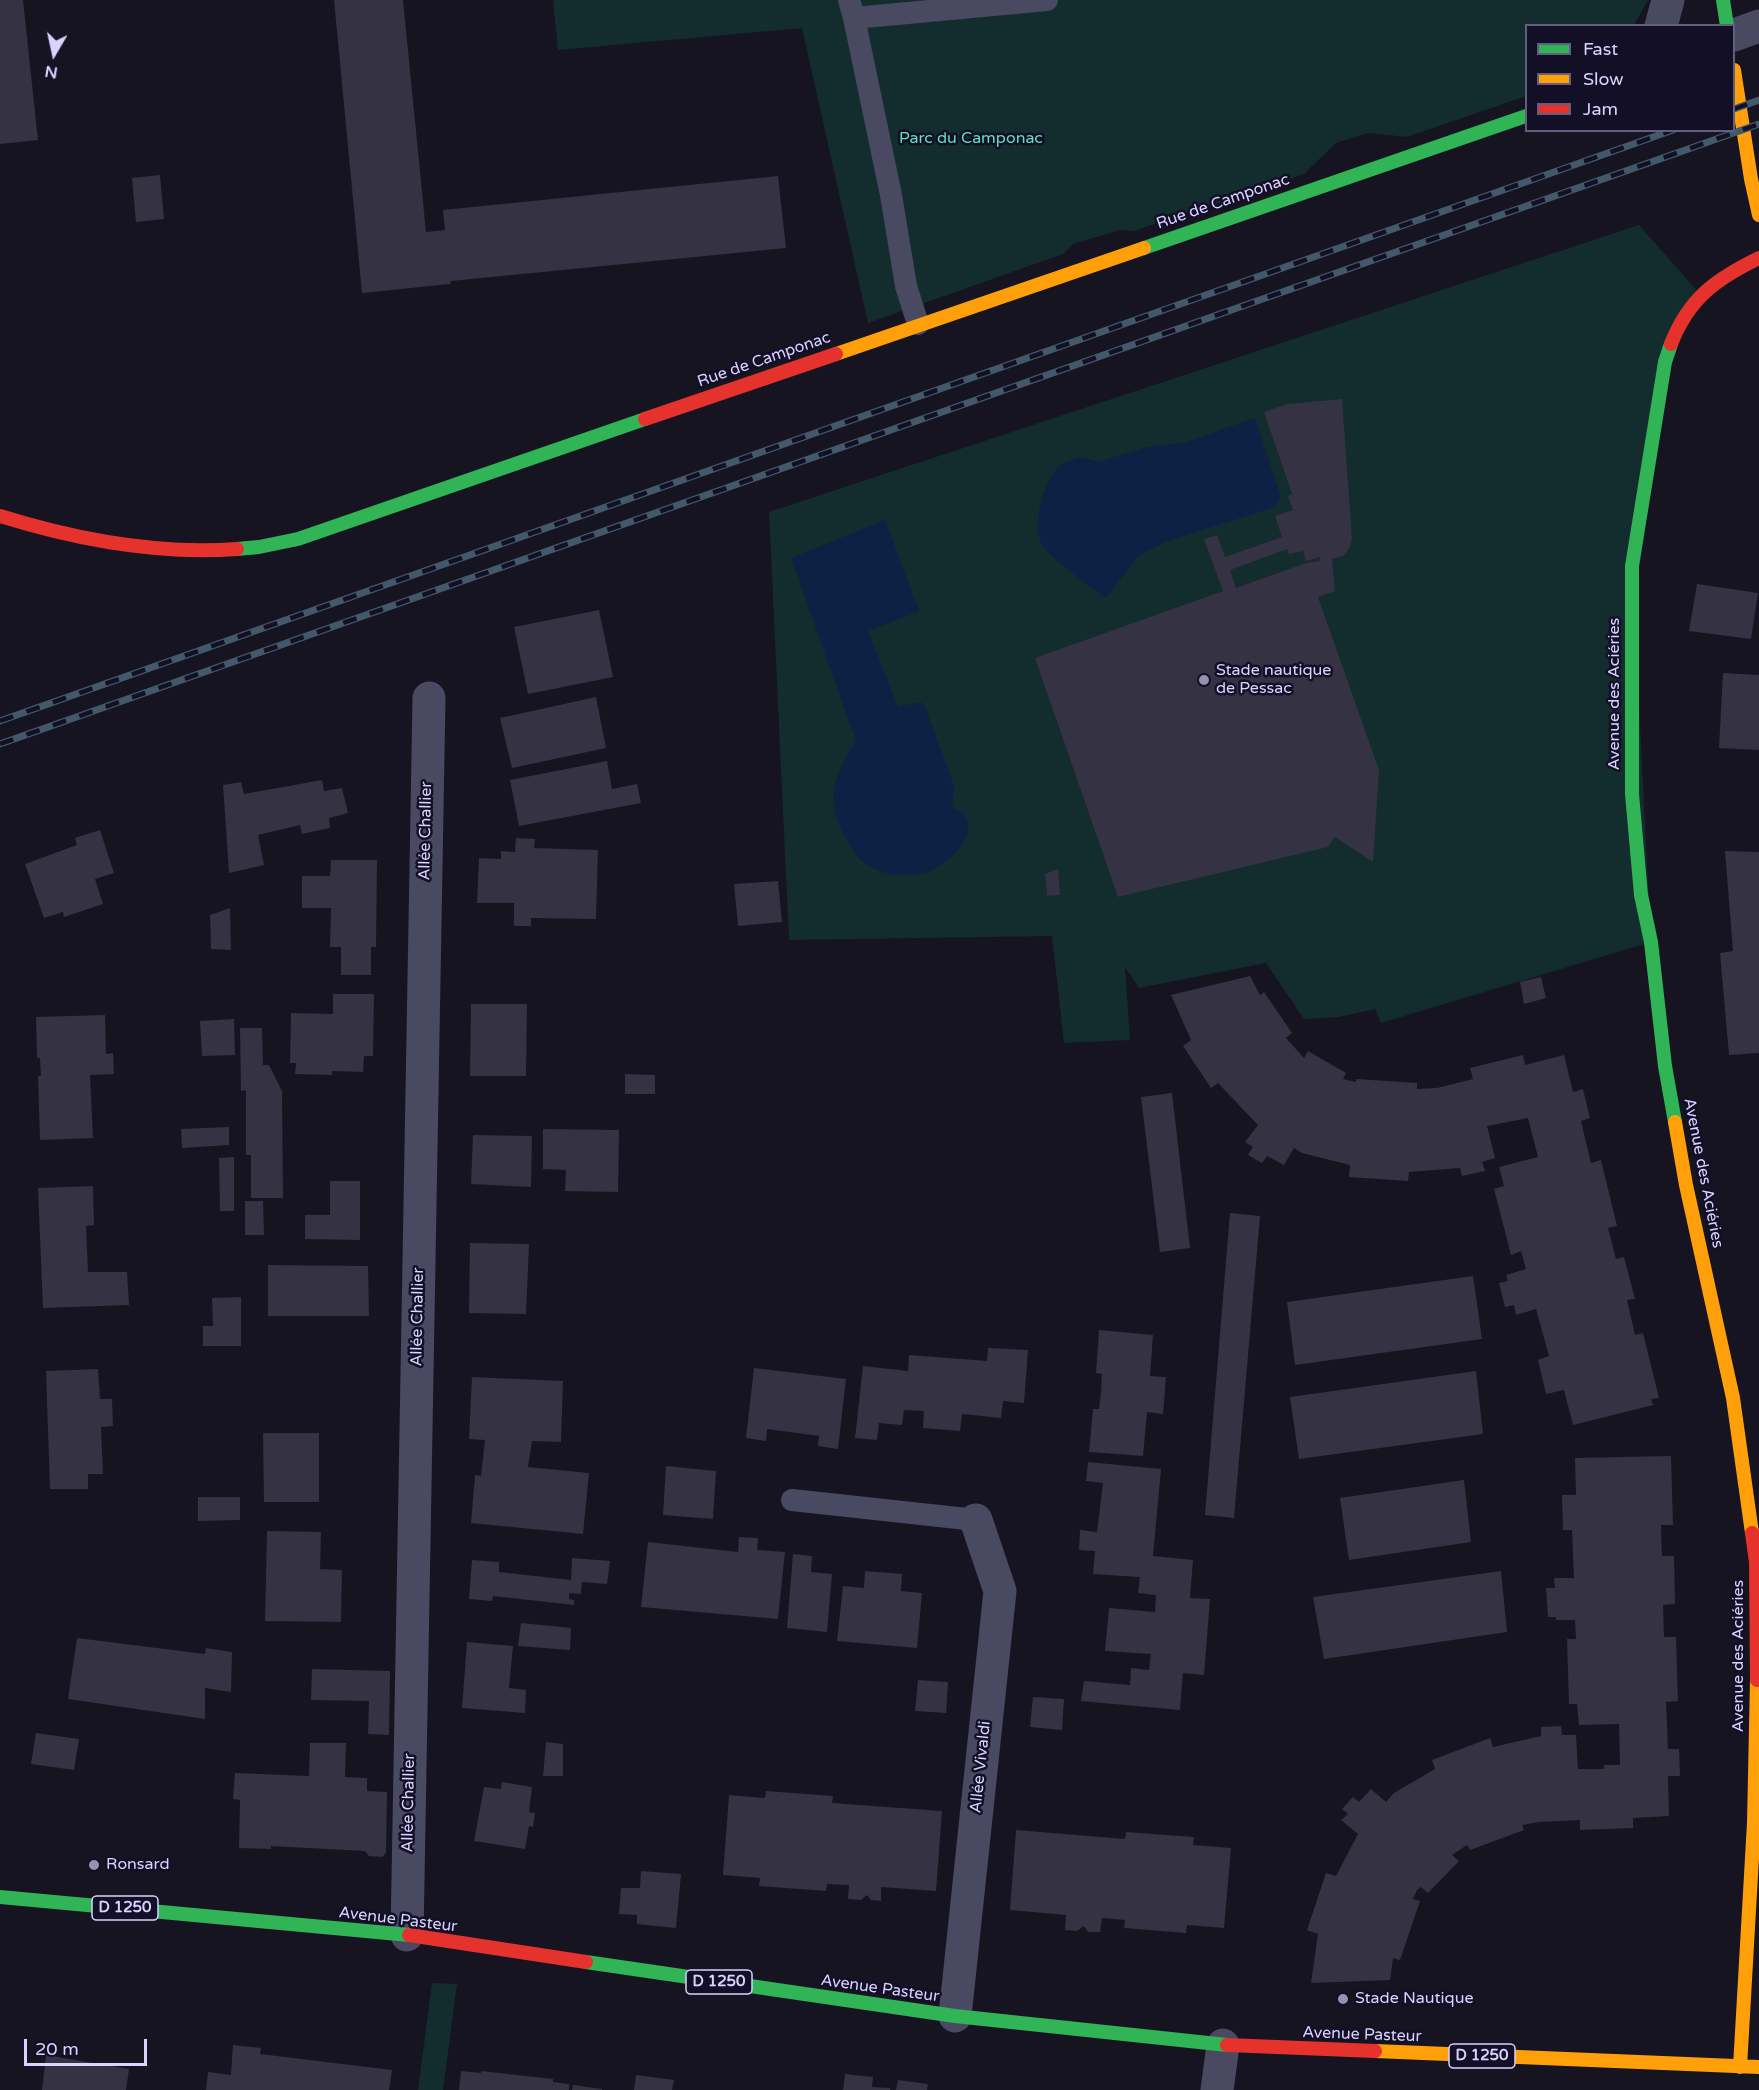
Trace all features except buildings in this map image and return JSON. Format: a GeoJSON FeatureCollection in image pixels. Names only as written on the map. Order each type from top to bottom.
{"type":"FeatureCollection","features":[{"type":"Feature","properties":{"kind":"street"},"geometry":{"type":"LineString","coordinates":[[1662,24],[1668,0]]}},
{"type":"Feature","properties":{"kind":"street"},"geometry":{"type":"LineString","coordinates":[[1723,0],[1727,24]]}},
{"type":"Feature","properties":{"kind":"street"},"geometry":{"type":"LineString","coordinates":[[1735,35],[1759,26]]}},
{"type":"Feature","properties":{"kind":"street"},"geometry":{"type":"LineString","coordinates":[[1735,76],[1759,215]]}},
{"type":"Feature","properties":{"kind":"street","name":"Rue de Camponac"},"geometry":{"type":"LineString","coordinates":[[0,516],[33,527],[84,539],[141,547],[199,550],[254,548],[298,538],[1525,117]]}},
{"type":"Feature","properties":{"kind":"street","name":"Avenue des Aciéries"},"geometry":{"type":"LineString","coordinates":[[1740,2067],[1754,1823],[1757,1693],[1756,1562],[1733,1398],[1686,1185],[1665,1066],[1650,942],[1641,895],[1632,794],[1632,566],[1665,362],[1672,337],[1684,314],[1700,294],[1720,278],[1759,258]]}},
{"type":"Feature","properties":{"kind":"street","name":"Allée Challier"},"geometry":{"type":"LineString","coordinates":[[407,1935],[429,698]]}},
{"type":"Feature","properties":{"kind":"street","name":"Allée Vivaldi"},"geometry":{"type":"LineString","coordinates":[[955,2016],[1000,1591],[976,1520]]}},
{"type":"Feature","properties":{"kind":"street","name":"Avenue Pasteur"},"geometry":{"type":"LineString","coordinates":[[0,1897],[407,1935],[955,2016],[1223,2045],[1759,2067]]}},
{"type":"Feature","properties":{"kind":"street"},"geometry":{"type":"LineString","coordinates":[[1217,2090],[1223,2045]]}},
{"type":"Feature","properties":{"kind":"lane"},"geometry":{"type":"LineString","coordinates":[[918,324],[906,286],[891,195],[852,9],[1047,0]]}},
{"type":"Feature","properties":{"kind":"lane"},"geometry":{"type":"LineString","coordinates":[[792,1500],[976,1520]]}},
{"type":"Feature","properties":{"kind":"green space","name":"Parc du Camponac"},"geometry":{"type":"Polygon","coordinates":[[[553,0],[1648,0],[1635,24],[1525,24],[1525,96],[1407,137],[1368,133],[1336,143],[1304,174],[1134,231],[1120,230],[1073,244],[1063,254],[868,323],[802,28],[558,50],[553,0]]]}},
{"type":"Feature","properties":{"kind":"green space","name":"Stade nautique de Pessac"},"geometry":{"type":"Polygon","coordinates":[[[1639,225],[1700,294],[1669,342],[1632,566],[1651,942],[1381,1023],[1375,1009],[1338,1017],[1304,1019],[1266,963],[1139,988],[1125,967],[1130,1040],[1064,1043],[1052,936],[789,940],[769,512],[1639,225]]]}},
{"type":"Feature","properties":{"kind":"green space"},"geometry":{"type":"Polygon","coordinates":[[[432,1983],[457,1984],[443,2090],[418,2090],[432,1983]]]}},
{"type":"Feature","properties":{"kind":"water"},"geometry":{"type":"Polygon","coordinates":[[[1255,418],[1281,498],[1274,507],[1165,542],[1138,556],[1106,598],[1063,565],[1042,544],[1038,526],[1041,504],[1048,482],[1059,466],[1080,457],[1098,462],[1148,447],[1186,442],[1255,418]]]}},
{"type":"Feature","properties":{"kind":"water"},"geometry":{"type":"Polygon","coordinates":[[[885,520],[919,611],[868,631],[898,707],[921,702],[926,709],[954,786],[952,807],[964,815],[968,826],[963,843],[950,858],[934,869],[911,875],[885,873],[862,861],[852,849],[838,822],[834,797],[835,786],[843,763],[856,741],[791,558],[885,520]]]}},
{"type":"Feature","properties":{"kind":"railway"},"geometry":{"type":"LineString","coordinates":[[1735,109],[1759,100]]}},
{"type":"Feature","properties":{"kind":"railway"},"geometry":{"type":"LineString","coordinates":[[0,744],[1759,124]]}},
{"type":"Feature","properties":{"kind":"railway"},"geometry":{"type":"LineString","coordinates":[[0,721],[1667,132]]}},
{"type":"Feature","properties":{"kind":"traffic: fast"},"geometry":{"type":"LineString","coordinates":[[1723,0],[1727,24]]}},
{"type":"Feature","properties":{"kind":"traffic: fast"},"geometry":{"type":"LineString","coordinates":[[1144,248],[1525,116]]}},
{"type":"Feature","properties":{"kind":"traffic: fast"},"geometry":{"type":"LineString","coordinates":[[1671,344],[1665,362],[1632,566],[1632,794],[1641,895],[1651,942],[1665,1066],[1675,1122]]}},
{"type":"Feature","properties":{"kind":"traffic: fast"},"geometry":{"type":"LineString","coordinates":[[237,549],[298,539],[645,419]]}},
{"type":"Feature","properties":{"kind":"traffic: fast"},"geometry":{"type":"LineString","coordinates":[[0,1897],[409,1935]]}},
{"type":"Feature","properties":{"kind":"traffic: fast"},"geometry":{"type":"LineString","coordinates":[[586,1962],[955,2016],[1227,2045]]}},
{"type":"Feature","properties":{"kind":"traffic: slow"},"geometry":{"type":"LineString","coordinates":[[1735,76],[1759,215]]}},
{"type":"Feature","properties":{"kind":"traffic: slow"},"geometry":{"type":"LineString","coordinates":[[836,354],[1144,248]]}},
{"type":"Feature","properties":{"kind":"traffic: slow"},"geometry":{"type":"LineString","coordinates":[[1675,1122],[1686,1185],[1733,1398],[1752,1533]]}},
{"type":"Feature","properties":{"kind":"traffic: slow"},"geometry":{"type":"LineString","coordinates":[[1740,2067],[1754,1823],[1757,1680]]}},
{"type":"Feature","properties":{"kind":"traffic: slow"},"geometry":{"type":"LineString","coordinates":[[1375,2051],[1759,2067]]}},
{"type":"Feature","properties":{"kind":"traffic: jam"},"geometry":{"type":"LineString","coordinates":[[1671,344],[1678,328],[1695,302],[1717,282],[1759,258]]}},
{"type":"Feature","properties":{"kind":"traffic: jam"},"geometry":{"type":"LineString","coordinates":[[645,419],[836,354]]}},
{"type":"Feature","properties":{"kind":"traffic: jam"},"geometry":{"type":"LineString","coordinates":[[0,516],[87,539],[117,544],[177,550],[237,549]]}},
{"type":"Feature","properties":{"kind":"traffic: jam"},"geometry":{"type":"LineString","coordinates":[[1752,1533],[1756,1562],[1757,1680]]}},
{"type":"Feature","properties":{"kind":"traffic: jam"},"geometry":{"type":"LineString","coordinates":[[409,1935],[586,1962]]}},
{"type":"Feature","properties":{"kind":"traffic: jam"},"geometry":{"type":"LineString","coordinates":[[1227,2045],[1375,2051]]}},
{"type":"Feature","properties":{"kind":"place","name":"Stade nautique de Pessac"},"geometry":{"type":"Point","coordinates":[1204,680]}},
{"type":"Feature","properties":{"kind":"place","name":"Ronsard"},"geometry":{"type":"Point","coordinates":[94,1865]}},
{"type":"Feature","properties":{"kind":"place","name":"Stade Nautique"},"geometry":{"type":"Point","coordinates":[1343,1999]}}]}
